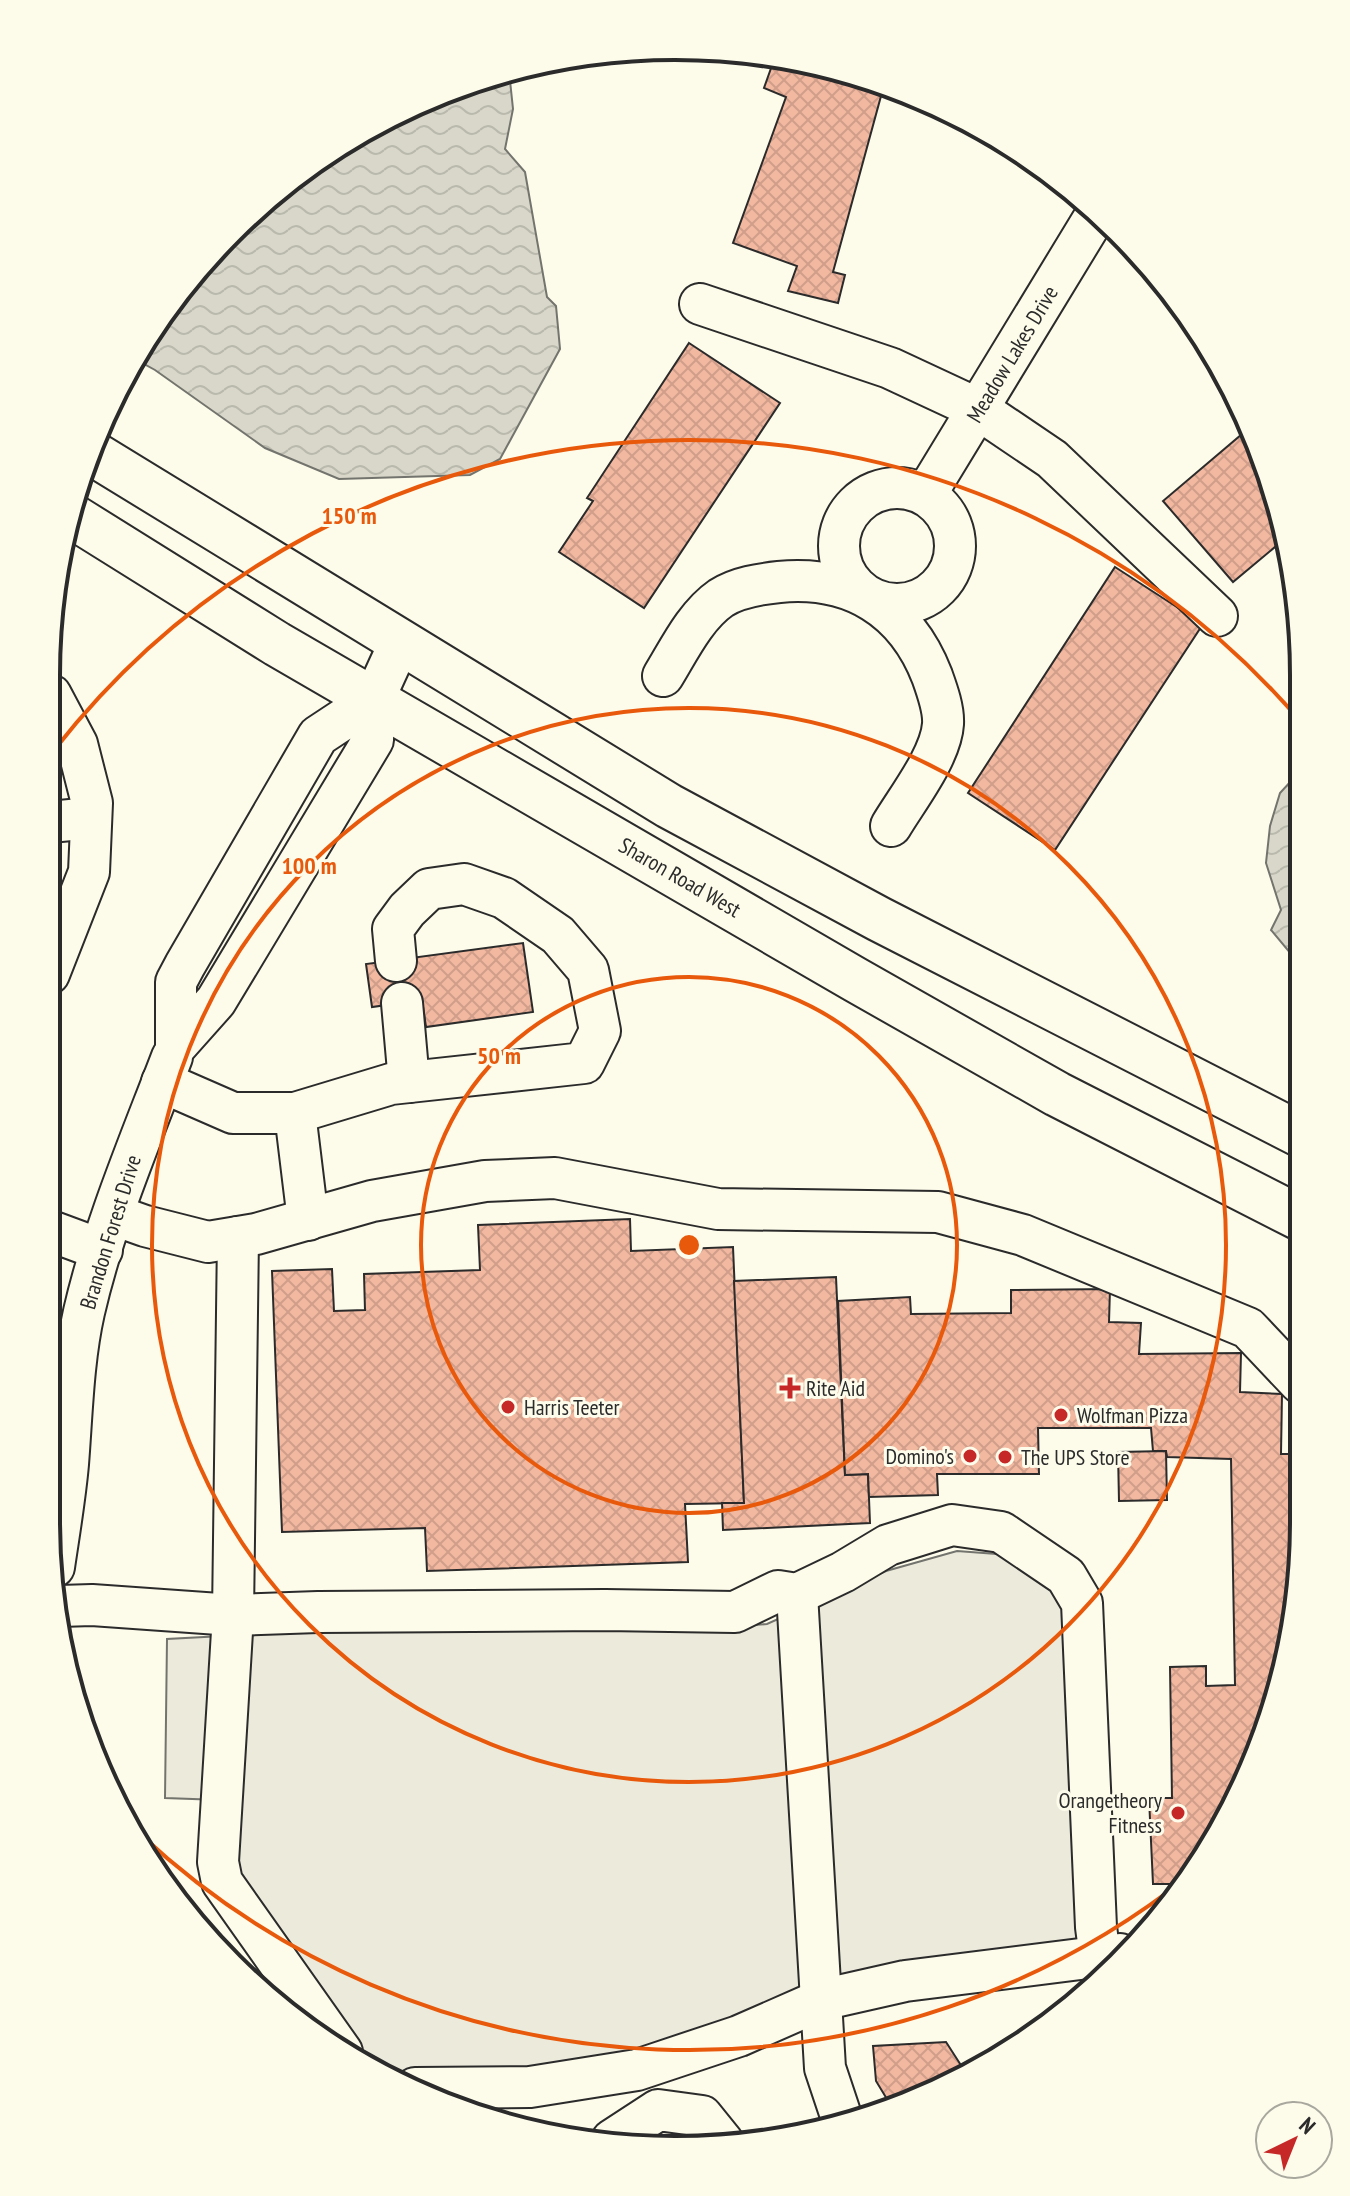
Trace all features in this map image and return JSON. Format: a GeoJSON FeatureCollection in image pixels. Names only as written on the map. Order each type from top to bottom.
{"type":"FeatureCollection","features":[{"type":"Feature","properties":{"kind":"main road"},"geometry":{"type":"LineString","coordinates":[[100,458],[669,806],[879,919],[1290,1129]]}},
{"type":"Feature","properties":{"kind":"main road","name":"Sharon Road West"},"geometry":{"type":"LineString","coordinates":[[80,521],[277,644],[856,980],[1043,1086],[1290,1213]]}},
{"type":"Feature","properties":{"kind":"street","name":"Meadow Lakes Drive"},"geometry":{"type":"LineString","coordinates":[[926,494],[1091,223]]}},
{"type":"Feature","properties":{"kind":"street"},"geometry":{"type":"LineString","coordinates":[[700,304],[890,368],[978,409],[1052,459],[1217,616]]}},
{"type":"Feature","properties":{"kind":"street"},"geometry":{"type":"LineString","coordinates":[[663,676],[698,620],[721,598],[753,585],[806,580],[836,586],[868,597],[890,604],[913,603],[934,592],[949,575],[956,553],[953,530],[943,509],[926,494],[904,487],[881,489],[860,499],[846,517],[839,539],[841,562],[851,582],[868,597],[900,621],[922,650],[936,688],[943,723],[936,748],[891,826]]}},
{"type":"Feature","properties":{"kind":"street","name":"Brandon Forest Drive"},"geometry":{"type":"LineString","coordinates":[[60,1524],[84,1314],[151,1105],[169,1064],[216,1001],[373,740],[374,699],[400,642]]}},
{"type":"Feature","properties":{"kind":"street"},"geometry":{"type":"LineString","coordinates":[[60,712],[77,744],[92,803],[89,872],[60,946]]}},
{"type":"Feature","properties":{"kind":"street"},"geometry":{"type":"LineString","coordinates":[[60,821],[91,818]]}},
{"type":"Feature","properties":{"kind":"street"},"geometry":{"type":"LineString","coordinates":[[169,1064],[233,1113],[295,1113],[391,1084],[584,1063],[600,1031],[588,970],[558,935],[504,898],[464,884],[429,889],[407,910],[393,929],[396,961]]}},
{"type":"Feature","properties":{"kind":"street"},"geometry":{"type":"LineString","coordinates":[[402,1003],[409,1082]]}},
{"type":"Feature","properties":{"kind":"street"},"geometry":{"type":"LineString","coordinates":[[295,1113],[308,1220]]}},
{"type":"Feature","properties":{"kind":"street"},"geometry":{"type":"LineString","coordinates":[[60,1230],[108,1232],[145,1226],[208,1242],[308,1220],[372,1201],[485,1181],[555,1178],[718,1209],[938,1212],[1023,1235],[1248,1328],[1290,1372]]}},
{"type":"Feature","properties":{"kind":"street"},"geometry":{"type":"LineString","coordinates":[[238,1237],[233,1615],[218,1862],[222,1882],[323,2025]]}},
{"type":"Feature","properties":{"kind":"street"},"geometry":{"type":"LineString","coordinates":[[66,1606],[233,1615],[618,1609],[735,1612],[778,1591],[797,1594],[843,1572],[888,1545],[952,1525],[1001,1532],[1066,1576],[1082,1603],[1107,1959]]}},
{"type":"Feature","properties":{"kind":"street"},"geometry":{"type":"LineString","coordinates":[[797,1594],[825,2068],[840,2113]]}},
{"type":"Feature","properties":{"kind":"street"},"geometry":{"type":"LineString","coordinates":[[437,2088],[530,2087],[637,2070],[739,2036],[821,2000],[905,1981],[1104,1961]]}},
{"type":"Feature","properties":{"kind":"street"},"geometry":{"type":"LineString","coordinates":[[622,2134],[658,2110],[712,2129],[720,2124],[734,2133]]}},
{"type":"Feature","properties":{"kind":"shaded area"},"geometry":{"type":"Polygon","coordinates":[[[957,1551],[1010,1555],[1082,1603],[1098,1956],[738,2036],[432,2085],[367,2054],[323,2025],[222,1882],[220,1800],[165,1798],[167,1639],[561,1618],[687,1630],[767,1624],[886,1571],[957,1551]]]}},
{"type":"Feature","properties":{"kind":"water"},"geometry":{"type":"Polygon","coordinates":[[[510,83],[513,109],[505,149],[525,172],[547,297],[556,306],[560,349],[500,459],[470,475],[339,479],[265,448],[144,364],[187,301],[240,240],[301,187],[368,142],[403,123],[510,83]]]}},
{"type":"Feature","properties":{"kind":"water"},"geometry":{"type":"Polygon","coordinates":[[[1290,782],[1290,953],[1271,930],[1281,910],[1266,863],[1270,826],[1280,793],[1290,782]]]}},
{"type":"Feature","properties":{"kind":"building"},"geometry":{"type":"Polygon","coordinates":[[[771,68],[834,81],[881,96],[833,272],[845,275],[838,303],[788,291],[797,266],[733,243],[786,97],[764,88],[771,68]]]}},
{"type":"Feature","properties":{"kind":"building"},"geometry":{"type":"Polygon","coordinates":[[[689,343],[780,403],[644,608],[559,552],[593,501],[587,498],[689,343]]]}},
{"type":"Feature","properties":{"kind":"building"},"geometry":{"type":"Polygon","coordinates":[[[1241,435],[1257,477],[1276,546],[1233,582],[1163,501],[1241,435]]]}},
{"type":"Feature","properties":{"kind":"building"},"geometry":{"type":"Polygon","coordinates":[[[1115,567],[1203,624],[1055,850],[968,793],[1115,567]]]}},
{"type":"Feature","properties":{"kind":"building"},"geometry":{"type":"Polygon","coordinates":[[[523,943],[533,1012],[426,1027],[422,1000],[372,1007],[366,964],[523,943]]]}},
{"type":"Feature","properties":{"kind":"building","name":"Harris Teeter"},"geometry":{"type":"Polygon","coordinates":[[[630,1219],[631,1251],[733,1247],[744,1503],[685,1504],[688,1562],[427,1571],[425,1528],[282,1532],[272,1271],[332,1269],[334,1311],[365,1310],[364,1274],[480,1270],[478,1225],[630,1219]]]}},
{"type":"Feature","properties":{"kind":"building","name":"Rite Aid"},"geometry":{"type":"Polygon","coordinates":[[[836,1277],[845,1475],[868,1474],[870,1523],[723,1530],[722,1503],[744,1503],[734,1281],[836,1277]]]}},
{"type":"Feature","properties":{"kind":"building"},"geometry":{"type":"Polygon","coordinates":[[[1110,1289],[1109,1322],[1141,1323],[1139,1354],[1241,1353],[1240,1392],[1282,1394],[1281,1454],[1290,1454],[1290,1521],[1285,1601],[1278,1641],[1257,1719],[1227,1793],[1171,1884],[1153,1884],[1149,1798],[1172,1798],[1170,1667],[1206,1666],[1206,1686],[1235,1685],[1231,1459],[1167,1457],[1166,1451],[1153,1451],[1151,1428],[1038,1428],[1039,1474],[937,1474],[938,1495],[869,1497],[868,1474],[845,1475],[838,1301],[910,1297],[911,1314],[1011,1313],[1011,1290],[1110,1289]]]}},
{"type":"Feature","properties":{"kind":"building"},"geometry":{"type":"Polygon","coordinates":[[[1166,1451],[1167,1500],[1119,1501],[1118,1452],[1166,1451]]]}},
{"type":"Feature","properties":{"kind":"building"},"geometry":{"type":"Polygon","coordinates":[[[946,2042],[961,2065],[886,2098],[876,2081],[873,2046],[946,2042]]]}},
{"type":"Feature","properties":{"kind":"place","name":"Rite Aid"},"geometry":{"type":"Point","coordinates":[790,1388]}},
{"type":"Feature","properties":{"kind":"place","name":"Harris Teeter"},"geometry":{"type":"Point","coordinates":[508,1407]}},
{"type":"Feature","properties":{"kind":"place","name":"Wolfman Pizza"},"geometry":{"type":"Point","coordinates":[1061,1415]}},
{"type":"Feature","properties":{"kind":"place","name":"Domino's"},"geometry":{"type":"Point","coordinates":[970,1456]}},
{"type":"Feature","properties":{"kind":"place","name":"The UPS Store"},"geometry":{"type":"Point","coordinates":[1005,1457]}},
{"type":"Feature","properties":{"kind":"place","name":"Orangetheory Fitness"},"geometry":{"type":"Point","coordinates":[1178,1813]}}]}
